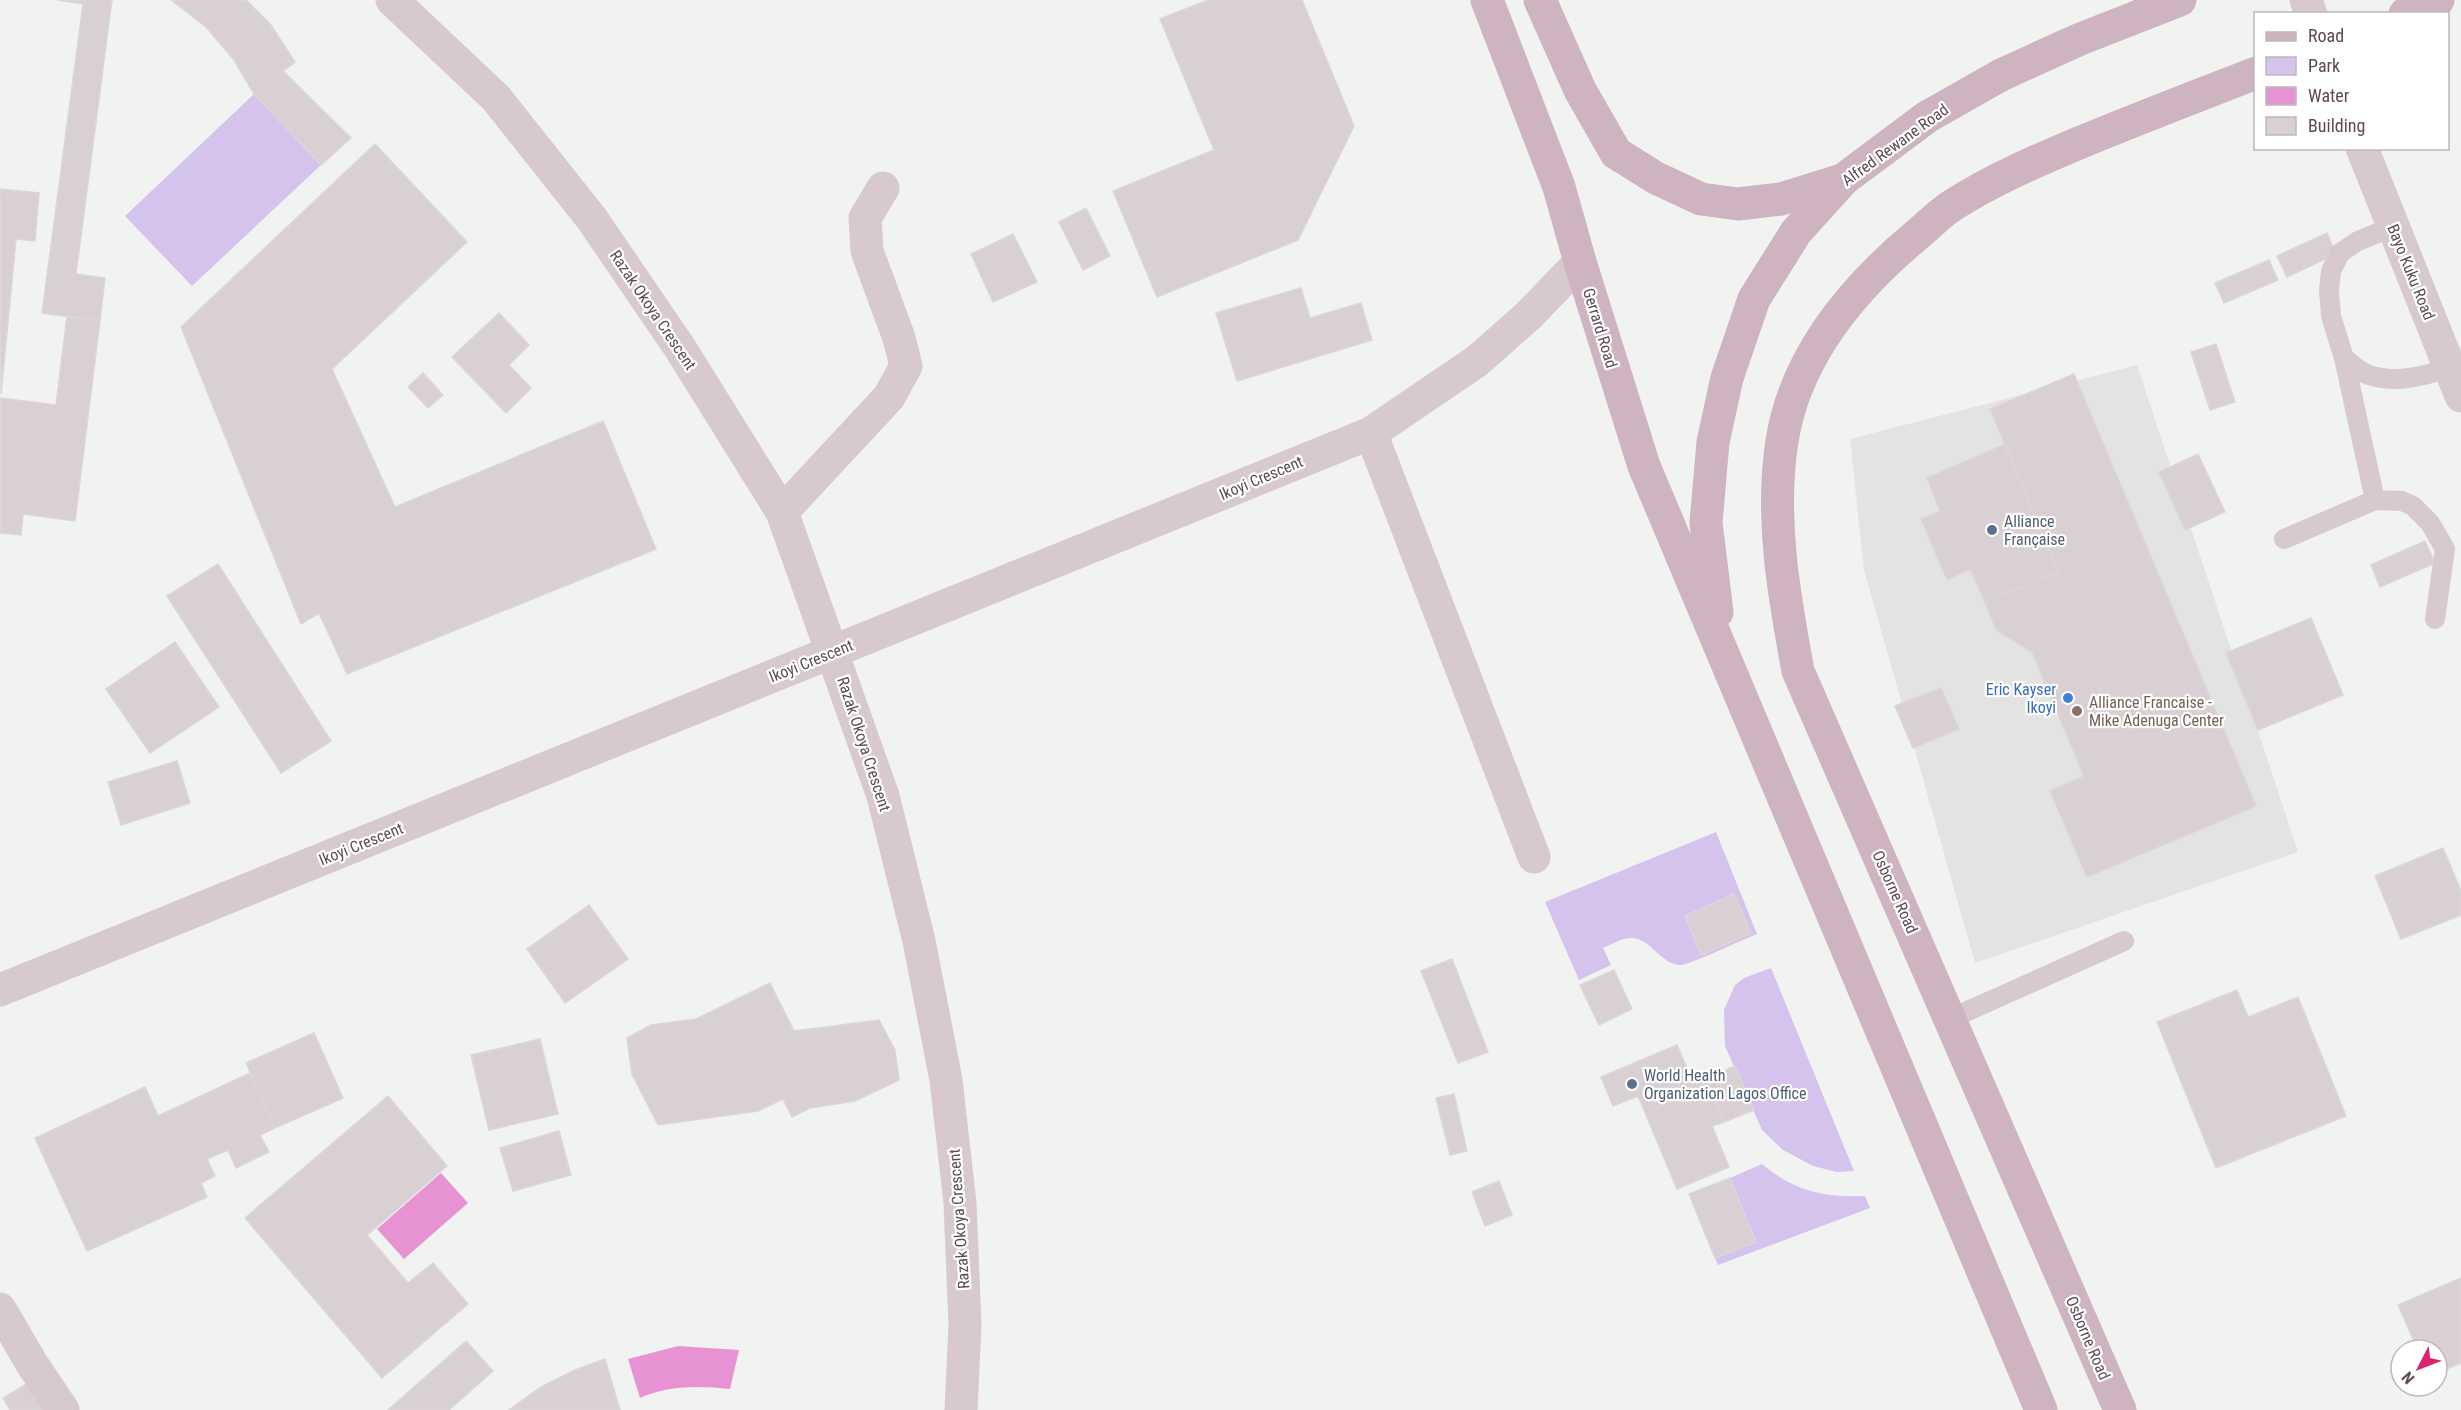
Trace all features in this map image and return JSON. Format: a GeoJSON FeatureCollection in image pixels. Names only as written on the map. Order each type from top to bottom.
{"type":"FeatureCollection","features":[{"type":"Feature","properties":{"kind":"main road","name":"Gerrard Road"},"geometry":{"type":"LineString","coordinates":[[1487,0],[1559,187],[1644,466],[1722,653]]}},
{"type":"Feature","properties":{"kind":"main road"},"geometry":{"type":"LineString","coordinates":[[1540,0],[1580,90],[1616,153],[1656,178],[1701,199],[1738,204],[1781,199],[1844,179]]}},
{"type":"Feature","properties":{"kind":"main road","name":"Alfred Rewane Road"},"geometry":{"type":"LineString","coordinates":[[1722,653],[1706,523],[1713,442],[1727,378],[1754,299],[1796,232],[1844,179],[1927,117],[2001,75],[2078,40],[2180,0]]}},
{"type":"Feature","properties":{"kind":"main road"},"geometry":{"type":"LineString","coordinates":[[2410,12],[2438,0]]}},
{"type":"Feature","properties":{"kind":"main road","name":"Osborne Road"},"geometry":{"type":"LineString","coordinates":[[2120,1410],[1798,671],[1786,607],[1777,515],[1782,442],[1790,406],[1811,355],[1845,306],[1889,258],[1952,206],[2026,166],[2254,74]]}},
{"type":"Feature","properties":{"kind":"main road"},"geometry":{"type":"LineString","coordinates":[[1722,653],[2041,1410]]}},
{"type":"Feature","properties":{"kind":"street","name":"Razak Okoya Crescent"},"geometry":{"type":"LineString","coordinates":[[392,0],[496,98],[592,219],[680,348],[782,512],[883,796],[920,942],[946,1080],[960,1203],[965,1325],[961,1410]]}},
{"type":"Feature","properties":{"kind":"street","name":"Bayo Kuku Road"},"geometry":{"type":"LineString","coordinates":[[2363,150],[2455,382]]}},
{"type":"Feature","properties":{"kind":"street"},"geometry":{"type":"LineString","coordinates":[[782,512],[889,397],[906,366],[899,338],[867,250],[865,218],[883,188]]}},
{"type":"Feature","properties":{"kind":"street","name":"Ikoyi Crescent"},"geometry":{"type":"LineString","coordinates":[[0,990],[1371,433],[1477,361],[1529,315],[1580,262]]}},
{"type":"Feature","properties":{"kind":"street"},"geometry":{"type":"LineString","coordinates":[[1371,433],[1534,856]]}},
{"type":"Feature","properties":{"kind":"street"},"geometry":{"type":"LineString","coordinates":[[0,1309],[32,1364],[63,1410]]}},
{"type":"Feature","properties":{"kind":"lane"},"geometry":{"type":"LineString","coordinates":[[2374,500],[2344,358],[2329,304],[2331,271],[2340,253],[2392,227]]}},
{"type":"Feature","properties":{"kind":"lane"},"geometry":{"type":"LineString","coordinates":[[2344,358],[2367,374],[2390,378],[2455,382]]}},
{"type":"Feature","properties":{"kind":"lane"},"geometry":{"type":"LineString","coordinates":[[2284,539],[2374,500],[2402,501],[2413,506],[2430,523],[2445,549],[2435,619]]}},
{"type":"Feature","properties":{"kind":"lane"},"geometry":{"type":"LineString","coordinates":[[1950,1019],[2124,941]]}},
{"type":"Feature","properties":{"kind":"shaded area","name":"Alliance Francaise - Mike Adenuga Center"},"geometry":{"type":"Polygon","coordinates":[[[2137,365],[2298,852],[1975,963],[1864,570],[1850,439],[2137,365]]]}},
{"type":"Feature","properties":{"kind":"green space"},"geometry":{"type":"Polygon","coordinates":[[[254,94],[321,165],[192,286],[125,216],[254,94]]]}},
{"type":"Feature","properties":{"kind":"green space"},"geometry":{"type":"Polygon","coordinates":[[[1716,832],[1757,934],[1680,965],[1665,960],[1640,940],[1624,939],[1603,948],[1611,965],[1579,980],[1545,902],[1716,832]]]}},
{"type":"Feature","properties":{"kind":"green space"},"geometry":{"type":"Polygon","coordinates":[[[1771,968],[1854,1171],[1837,1172],[1813,1166],[1783,1150],[1762,1130],[1725,1046],[1724,1010],[1735,985],[1744,978],[1771,968]]]}},
{"type":"Feature","properties":{"kind":"green space"},"geometry":{"type":"Polygon","coordinates":[[[1762,1164],[1786,1181],[1810,1191],[1836,1196],[1865,1196],[1870,1208],[1718,1265],[1715,1258],[1756,1242],[1730,1178],[1762,1164]]]}},
{"type":"Feature","properties":{"kind":"water"},"geometry":{"type":"Polygon","coordinates":[[[441,1173],[468,1203],[404,1259],[377,1229],[441,1173]]]}},
{"type":"Feature","properties":{"kind":"water"},"geometry":{"type":"Polygon","coordinates":[[[678,1346],[739,1350],[730,1389],[685,1388],[662,1391],[640,1398],[628,1359],[678,1346]]]}},
{"type":"Feature","properties":{"kind":"building"},"geometry":{"type":"Polygon","coordinates":[[[58,0],[112,0],[76,274],[105,278],[100,321],[42,313],[83,4],[58,0]]]}},
{"type":"Feature","properties":{"kind":"building"},"geometry":{"type":"Polygon","coordinates":[[[171,0],[246,0],[271,25],[295,62],[283,71],[351,138],[321,165],[254,94],[234,60],[206,27],[171,0]]]}},
{"type":"Feature","properties":{"kind":"building"},"geometry":{"type":"Polygon","coordinates":[[[1208,0],[1302,0],[1354,126],[1298,240],[1157,297],[1113,191],[1214,150],[1160,19],[1208,0]]]}},
{"type":"Feature","properties":{"kind":"building"},"geometry":{"type":"Polygon","coordinates":[[[375,144],[467,242],[332,369],[395,507],[603,421],[656,549],[347,674],[319,613],[301,624],[181,327],[375,144]]]}},
{"type":"Feature","properties":{"kind":"building"},"geometry":{"type":"Polygon","coordinates":[[[0,189],[39,193],[35,241],[16,239],[1,394],[0,189]]]}},
{"type":"Feature","properties":{"kind":"building"},"geometry":{"type":"Polygon","coordinates":[[[1086,208],[1110,256],[1083,270],[1059,222],[1086,208]]]}},
{"type":"Feature","properties":{"kind":"building"},"geometry":{"type":"Polygon","coordinates":[[[2327,233],[2336,254],[2287,277],[2277,256],[2327,233]]]}},
{"type":"Feature","properties":{"kind":"building"},"geometry":{"type":"Polygon","coordinates":[[[1013,234],[1037,282],[993,302],[971,254],[1013,234]]]}},
{"type":"Feature","properties":{"kind":"building"},"geometry":{"type":"Polygon","coordinates":[[[2269,260],[2278,280],[2224,303],[2215,283],[2269,260]]]}},
{"type":"Feature","properties":{"kind":"building"},"geometry":{"type":"Polygon","coordinates":[[[1301,288],[1310,318],[1361,303],[1372,340],[1237,381],[1216,313],[1301,288]]]}},
{"type":"Feature","properties":{"kind":"building"},"geometry":{"type":"Polygon","coordinates":[[[499,313],[529,345],[509,365],[531,388],[506,413],[452,357],[499,313]]]}},
{"type":"Feature","properties":{"kind":"building"},"geometry":{"type":"Polygon","coordinates":[[[67,316],[100,321],[75,521],[23,514],[21,535],[0,533],[0,398],[56,405],[67,316]]]}},
{"type":"Feature","properties":{"kind":"building"},"geometry":{"type":"Polygon","coordinates":[[[2216,344],[2235,402],[2210,410],[2191,352],[2216,344]]]}},
{"type":"Feature","properties":{"kind":"building"},"geometry":{"type":"Polygon","coordinates":[[[423,373],[443,395],[428,408],[408,387],[423,373]]]}},
{"type":"Feature","properties":{"kind":"building"},"geometry":{"type":"Polygon","coordinates":[[[2074,374],[2256,806],[2087,877],[2050,791],[2084,776],[2032,652],[1996,630],[1985,602],[2058,572],[1990,409],[2074,374]]]}},
{"type":"Feature","properties":{"kind":"building"},"geometry":{"type":"Polygon","coordinates":[[[2005,444],[2058,572],[1985,602],[1970,569],[1947,580],[1921,519],[1940,511],[1927,478],[2005,444]]]}},
{"type":"Feature","properties":{"kind":"building"},"geometry":{"type":"Polygon","coordinates":[[[2198,454],[2225,512],[2185,530],[2159,472],[2198,454]]]}},
{"type":"Feature","properties":{"kind":"building"},"geometry":{"type":"Polygon","coordinates":[[[2425,541],[2435,563],[2380,587],[2371,565],[2425,541]]]}},
{"type":"Feature","properties":{"kind":"building"},"geometry":{"type":"Polygon","coordinates":[[[218,564],[331,741],[281,773],[167,596],[218,564]]]}},
{"type":"Feature","properties":{"kind":"building"},"geometry":{"type":"Polygon","coordinates":[[[2311,618],[2343,695],[2258,730],[2226,653],[2311,618]]]}},
{"type":"Feature","properties":{"kind":"building"},"geometry":{"type":"Polygon","coordinates":[[[175,642],[219,707],[150,753],[106,689],[175,642]]]}},
{"type":"Feature","properties":{"kind":"building"},"geometry":{"type":"Polygon","coordinates":[[[1941,688],[1959,729],[1913,748],[1895,706],[1941,688]]]}},
{"type":"Feature","properties":{"kind":"building"},"geometry":{"type":"Polygon","coordinates":[[[177,761],[190,803],[121,825],[108,782],[177,761]]]}},
{"type":"Feature","properties":{"kind":"building"},"geometry":{"type":"Polygon","coordinates":[[[2443,848],[2461,891],[2461,915],[2401,939],[2375,876],[2443,848]]]}},
{"type":"Feature","properties":{"kind":"building"},"geometry":{"type":"Polygon","coordinates":[[[1734,894],[1751,933],[1701,955],[1685,916],[1734,894]]]}},
{"type":"Feature","properties":{"kind":"building"},"geometry":{"type":"Polygon","coordinates":[[[589,905],[628,959],[565,1003],[527,949],[589,905]]]}},
{"type":"Feature","properties":{"kind":"building"},"geometry":{"type":"Polygon","coordinates":[[[1452,959],[1488,1052],[1458,1063],[1421,971],[1452,959]]]}},
{"type":"Feature","properties":{"kind":"building"},"geometry":{"type":"Polygon","coordinates":[[[1614,970],[1632,1009],[1599,1025],[1580,985],[1614,970]]]}},
{"type":"Feature","properties":{"kind":"building"},"geometry":{"type":"Polygon","coordinates":[[[770,983],[794,1031],[879,1020],[895,1050],[899,1080],[855,1101],[810,1108],[792,1117],[783,1099],[758,1111],[658,1125],[632,1074],[627,1038],[651,1025],[696,1019],[770,983]]]}},
{"type":"Feature","properties":{"kind":"building"},"geometry":{"type":"Polygon","coordinates":[[[2237,990],[2248,1017],[2298,997],[2346,1116],[2216,1168],[2157,1022],[2237,990]]]}},
{"type":"Feature","properties":{"kind":"building"},"geometry":{"type":"Polygon","coordinates":[[[314,1033],[343,1098],[275,1128],[246,1063],[314,1033]]]}},
{"type":"Feature","properties":{"kind":"building"},"geometry":{"type":"Polygon","coordinates":[[[540,1039],[558,1114],[489,1130],[471,1055],[540,1039]]]}},
{"type":"Feature","properties":{"kind":"building"},"geometry":{"type":"Polygon","coordinates":[[[1677,1045],[1694,1084],[1706,1079],[1724,1122],[1712,1126],[1729,1167],[1677,1189],[1638,1096],[1613,1106],[1601,1077],[1677,1045]]]}},
{"type":"Feature","properties":{"kind":"building"},"geometry":{"type":"Polygon","coordinates":[[[1735,1066],[1754,1110],[1724,1122],[1706,1079],[1735,1066]]]}},
{"type":"Feature","properties":{"kind":"building"},"geometry":{"type":"Polygon","coordinates":[[[250,1073],[275,1128],[260,1135],[269,1152],[236,1168],[228,1150],[207,1159],[215,1176],[201,1183],[207,1197],[87,1251],[35,1138],[145,1087],[158,1116],[250,1073]]]}},
{"type":"Feature","properties":{"kind":"building"},"geometry":{"type":"Polygon","coordinates":[[[1454,1094],[1467,1151],[1450,1155],[1436,1098],[1454,1094]]]}},
{"type":"Feature","properties":{"kind":"building"},"geometry":{"type":"Polygon","coordinates":[[[388,1096],[447,1166],[367,1235],[408,1283],[433,1263],[468,1304],[382,1378],[245,1218],[388,1096]]]}},
{"type":"Feature","properties":{"kind":"building"},"geometry":{"type":"Polygon","coordinates":[[[559,1131],[571,1175],[513,1191],[500,1148],[559,1131]]]}},
{"type":"Feature","properties":{"kind":"building"},"geometry":{"type":"Polygon","coordinates":[[[1730,1178],[1756,1242],[1715,1258],[1689,1194],[1730,1178]]]}},
{"type":"Feature","properties":{"kind":"building"},"geometry":{"type":"Polygon","coordinates":[[[1499,1181],[1512,1215],[1485,1226],[1472,1192],[1499,1181]]]}},
{"type":"Feature","properties":{"kind":"building"},"geometry":{"type":"Polygon","coordinates":[[[2461,1278],[2461,1363],[2449,1368],[2449,1338],[2413,1338],[2398,1305],[2461,1278]]]}},
{"type":"Feature","properties":{"kind":"building"},"geometry":{"type":"Polygon","coordinates":[[[466,1341],[493,1371],[449,1410],[388,1410],[466,1341]]]}},
{"type":"Feature","properties":{"kind":"building"},"geometry":{"type":"Polygon","coordinates":[[[605,1359],[620,1410],[509,1410],[541,1387],[575,1370],[605,1359]]]}},
{"type":"Feature","properties":{"kind":"building"},"geometry":{"type":"Polygon","coordinates":[[[33,1380],[53,1410],[10,1410],[3,1398],[33,1380]]]}},
{"type":"Feature","properties":{"kind":"place","name":"Alliance Française"},"geometry":{"type":"Point","coordinates":[1992,530]}},
{"type":"Feature","properties":{"kind":"place","name":"Eric Kayser Ikoyi"},"geometry":{"type":"Point","coordinates":[2068,698]}},
{"type":"Feature","properties":{"kind":"place","name":"Alliance Francaise - Mike Adenuga Center"},"geometry":{"type":"Point","coordinates":[2077,711]}},
{"type":"Feature","properties":{"kind":"place","name":"World Health Organization Lagos Office"},"geometry":{"type":"Point","coordinates":[1632,1084]}}]}
